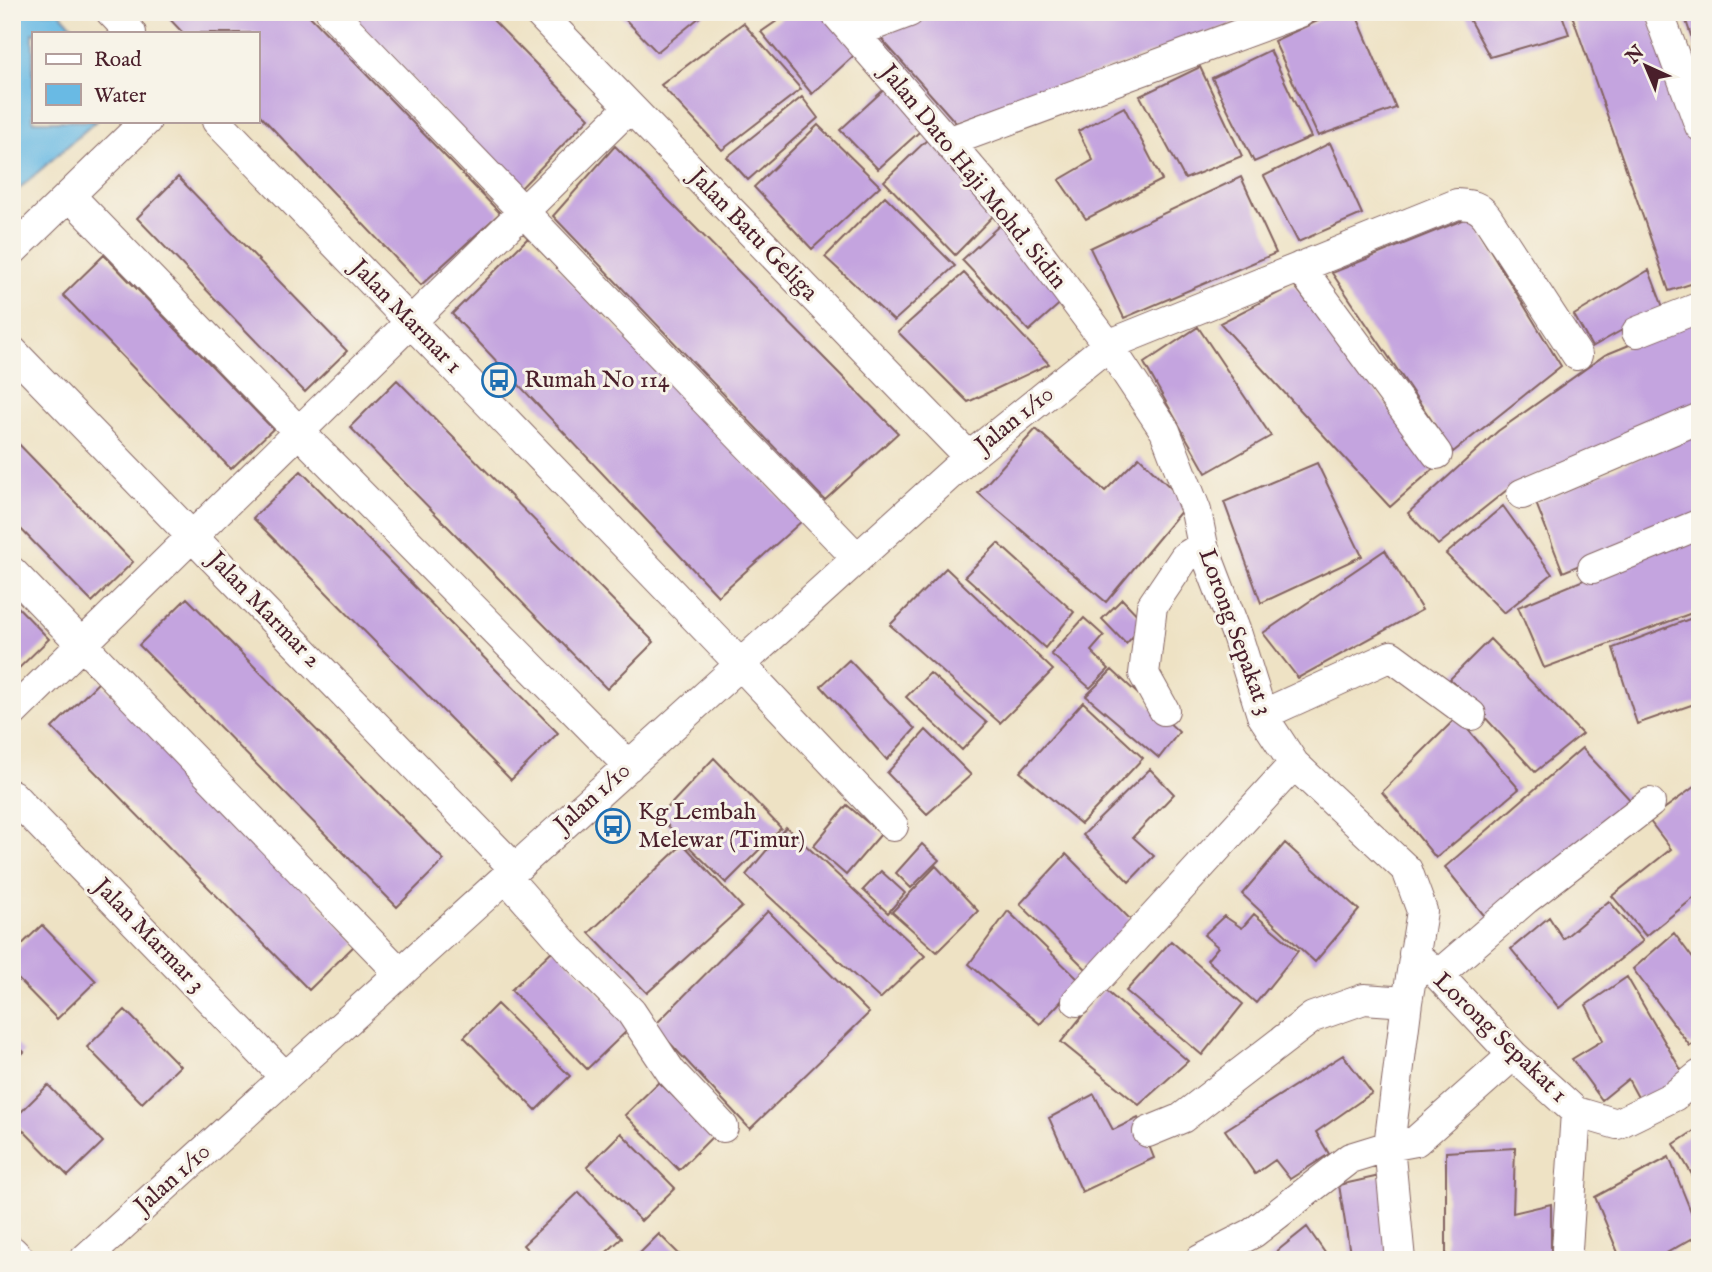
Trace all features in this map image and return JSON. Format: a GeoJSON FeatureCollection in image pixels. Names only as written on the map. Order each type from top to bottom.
{"type":"FeatureCollection","features":[{"type":"Feature","properties":{"kind":"street"},"geometry":{"type":"LineString","coordinates":[[111,12],[130,32]]}},
{"type":"Feature","properties":{"kind":"street"},"geometry":{"type":"LineString","coordinates":[[331,12],[857,558]]}},
{"type":"Feature","properties":{"kind":"street","name":"Jalan Batu Geliga"},"geometry":{"type":"LineString","coordinates":[[538,12],[969,457]]}},
{"type":"Feature","properties":{"kind":"street"},"geometry":{"type":"LineString","coordinates":[[844,23],[909,12]]}},
{"type":"Feature","properties":{"kind":"street"},"geometry":{"type":"LineString","coordinates":[[948,142],[1300,12]]}},
{"type":"Feature","properties":{"kind":"street"},"geometry":{"type":"LineString","coordinates":[[1658,12],[1700,127]]}},
{"type":"Feature","properties":{"kind":"street","name":"Jalan Dato Haji Mohd. Sidin"},"geometry":{"type":"LineString","coordinates":[[844,23],[1006,209],[1108,345]]}},
{"type":"Feature","properties":{"kind":"street"},"geometry":{"type":"LineString","coordinates":[[12,713],[630,107]]}},
{"type":"Feature","properties":{"kind":"street"},"geometry":{"type":"LineString","coordinates":[[12,251],[145,122]]}},
{"type":"Feature","properties":{"kind":"street","name":"Jalan Marmar 1"},"geometry":{"type":"LineString","coordinates":[[217,122],[740,664],[893,827]]}},
{"type":"Feature","properties":{"kind":"street"},"geometry":{"type":"LineString","coordinates":[[70,195],[299,432],[629,766]]}},
{"type":"Feature","properties":{"kind":"street","name":"Jalan 1/10"},"geometry":{"type":"LineString","coordinates":[[84,1260],[969,457],[1108,345],[1457,204],[1480,208],[1577,355]]}},
{"type":"Feature","properties":{"kind":"street"},"geometry":{"type":"LineString","coordinates":[[1300,267],[1437,454]]}},
{"type":"Feature","properties":{"kind":"street"},"geometry":{"type":"LineString","coordinates":[[1637,332],[1700,307]]}},
{"type":"Feature","properties":{"kind":"street","name":"Lorong Sepakat 3"},"geometry":{"type":"LineString","coordinates":[[1108,345],[1165,431],[1196,511],[1203,547],[1237,635],[1262,715],[1294,764],[1407,870],[1422,911],[1407,1002],[1389,1146],[1400,1260]]}},
{"type":"Feature","properties":{"kind":"street","name":"Jalan Marmar 2"},"geometry":{"type":"LineString","coordinates":[[12,351],[193,536],[510,873],[570,950],[631,1012],[671,1072],[723,1126]]}},
{"type":"Feature","properties":{"kind":"street"},"geometry":{"type":"LineString","coordinates":[[1522,494],[1700,418]]}},
{"type":"Feature","properties":{"kind":"street"},"geometry":{"type":"LineString","coordinates":[[1593,568],[1700,524]]}},
{"type":"Feature","properties":{"kind":"street"},"geometry":{"type":"LineString","coordinates":[[1164,710],[1144,674],[1152,606],[1185,557],[1203,547]]}},
{"type":"Feature","properties":{"kind":"street"},"geometry":{"type":"LineString","coordinates":[[12,572],[400,973]]}},
{"type":"Feature","properties":{"kind":"street"},"geometry":{"type":"LineString","coordinates":[[1262,715],[1391,656],[1471,715]]}},
{"type":"Feature","properties":{"kind":"street"},"geometry":{"type":"LineString","coordinates":[[1077,1001],[1294,764]]}},
{"type":"Feature","properties":{"kind":"street","name":"Jalan Marmar 3"},"geometry":{"type":"LineString","coordinates":[[12,795],[285,1077]]}},
{"type":"Feature","properties":{"kind":"street"},"geometry":{"type":"LineString","coordinates":[[1438,975],[1526,899],[1650,803]]}},
{"type":"Feature","properties":{"kind":"street","name":"Lorong Sepakat 1"},"geometry":{"type":"LineString","coordinates":[[1414,954],[1438,975],[1513,1055],[1576,1112],[1617,1124],[1674,1096],[1700,1075]]}},
{"type":"Feature","properties":{"kind":"street"},"geometry":{"type":"LineString","coordinates":[[1148,1132],[1182,1118],[1313,1017],[1364,999],[1407,1002]]}},
{"type":"Feature","properties":{"kind":"street"},"geometry":{"type":"LineString","coordinates":[[1200,1260],[1253,1233],[1350,1158],[1416,1141],[1513,1055]]}},
{"type":"Feature","properties":{"kind":"street"},"geometry":{"type":"LineString","coordinates":[[1567,1250],[1576,1112]]}},
{"type":"Feature","properties":{"kind":"street"},"geometry":{"type":"LineString","coordinates":[[12,1251],[21,1260]]}},
{"type":"Feature","properties":{"kind":"water"},"geometry":{"type":"Polygon","coordinates":[[[12,12],[59,12],[78,32],[32,32],[32,122],[95,122],[12,195],[12,12]]]}},
{"type":"Feature","properties":{"kind":"building"},"geometry":{"type":"Polygon","coordinates":[[[163,12],[306,12],[500,213],[421,285],[259,114],[259,32],[182,32],[163,12]]]}},
{"type":"Feature","properties":{"kind":"building"},"geometry":{"type":"Polygon","coordinates":[[[348,12],[485,12],[589,118],[519,190],[348,12]]]}},
{"type":"Feature","properties":{"kind":"building"},"geometry":{"type":"Polygon","coordinates":[[[618,12],[706,12],[657,52],[618,12]]]}},
{"type":"Feature","properties":{"kind":"building"},"geometry":{"type":"Polygon","coordinates":[[[790,12],[827,12],[862,48],[812,94],[761,32],[790,12]]]}},
{"type":"Feature","properties":{"kind":"building"},"geometry":{"type":"Polygon","coordinates":[[[944,12],[1266,12],[956,123],[879,36],[944,12]]]}},
{"type":"Feature","properties":{"kind":"building"},"geometry":{"type":"Polygon","coordinates":[[[1337,12],[1355,12],[1396,108],[1318,136],[1274,41],[1337,12]]]}},
{"type":"Feature","properties":{"kind":"building"},"geometry":{"type":"Polygon","coordinates":[[[1465,12],[1561,12],[1569,34],[1490,57],[1465,12]]]}},
{"type":"Feature","properties":{"kind":"building"},"geometry":{"type":"Polygon","coordinates":[[[1571,12],[1647,12],[1700,153],[1700,281],[1669,291],[1571,12]]]}},
{"type":"Feature","properties":{"kind":"building"},"geometry":{"type":"Polygon","coordinates":[[[1683,12],[1700,12],[1700,59],[1699,59],[1683,12]]]}},
{"type":"Feature","properties":{"kind":"building"},"geometry":{"type":"Polygon","coordinates":[[[743,23],[801,89],[722,150],[661,85],[743,23]]]}},
{"type":"Feature","properties":{"kind":"building"},"geometry":{"type":"Polygon","coordinates":[[[1270,50],[1311,137],[1254,162],[1212,78],[1270,50]]]}},
{"type":"Feature","properties":{"kind":"building"},"geometry":{"type":"Polygon","coordinates":[[[1200,67],[1242,156],[1185,179],[1140,96],[1200,67]]]}},
{"type":"Feature","properties":{"kind":"building"},"geometry":{"type":"Polygon","coordinates":[[[889,85],[927,125],[878,169],[840,130],[889,85]]]}},
{"type":"Feature","properties":{"kind":"building"},"geometry":{"type":"Polygon","coordinates":[[[802,97],[818,118],[748,180],[727,157],[802,97]]]}},
{"type":"Feature","properties":{"kind":"building"},"geometry":{"type":"Polygon","coordinates":[[[1124,107],[1162,180],[1086,219],[1059,180],[1093,160],[1078,131],[1124,107]]]}},
{"type":"Feature","properties":{"kind":"building"},"geometry":{"type":"Polygon","coordinates":[[[818,125],[880,186],[812,249],[754,187],[818,125]]]}},
{"type":"Feature","properties":{"kind":"building"},"geometry":{"type":"Polygon","coordinates":[[[932,135],[997,212],[955,255],[884,181],[932,135]]]}},
{"type":"Feature","properties":{"kind":"building"},"geometry":{"type":"Polygon","coordinates":[[[1330,143],[1362,214],[1298,242],[1264,176],[1330,143]]]}},
{"type":"Feature","properties":{"kind":"building"},"geometry":{"type":"Polygon","coordinates":[[[615,146],[898,433],[825,500],[553,216],[615,146]]]}},
{"type":"Feature","properties":{"kind":"building"},"geometry":{"type":"Polygon","coordinates":[[[178,177],[347,351],[305,392],[137,218],[178,177]]]}},
{"type":"Feature","properties":{"kind":"building"},"geometry":{"type":"Polygon","coordinates":[[[1241,177],[1276,253],[1124,318],[1090,248],[1241,177]]]}},
{"type":"Feature","properties":{"kind":"building"},"geometry":{"type":"Polygon","coordinates":[[[885,196],[955,266],[894,321],[825,257],[885,196]]]}},
{"type":"Feature","properties":{"kind":"building"},"geometry":{"type":"Polygon","coordinates":[[[1470,217],[1561,366],[1453,452],[1332,273],[1470,217]]]}},
{"type":"Feature","properties":{"kind":"building"},"geometry":{"type":"Polygon","coordinates":[[[1001,224],[1064,300],[1029,331],[962,260],[1001,224]]]}},
{"type":"Feature","properties":{"kind":"building"},"geometry":{"type":"Polygon","coordinates":[[[528,238],[802,521],[718,596],[452,314],[528,238]]]}},
{"type":"Feature","properties":{"kind":"building"},"geometry":{"type":"Polygon","coordinates":[[[104,255],[273,429],[231,469],[63,295],[104,255]]]}},
{"type":"Feature","properties":{"kind":"building"},"geometry":{"type":"Polygon","coordinates":[[[1649,270],[1663,307],[1592,347],[1574,315],[1649,270]]]}},
{"type":"Feature","properties":{"kind":"building"},"geometry":{"type":"Polygon","coordinates":[[[964,273],[1049,364],[968,402],[898,332],[964,273]]]}},
{"type":"Feature","properties":{"kind":"building"},"geometry":{"type":"Polygon","coordinates":[[[1294,285],[1434,468],[1390,507],[1220,323],[1294,285]]]}},
{"type":"Feature","properties":{"kind":"building"},"geometry":{"type":"Polygon","coordinates":[[[1700,316],[1700,408],[1513,485],[1438,545],[1408,513],[1498,431],[1605,355],[1700,316]]]}},
{"type":"Feature","properties":{"kind":"building"},"geometry":{"type":"Polygon","coordinates":[[[1198,327],[1271,436],[1206,473],[1144,363],[1198,327]]]}},
{"type":"Feature","properties":{"kind":"building"},"geometry":{"type":"Polygon","coordinates":[[[397,380],[654,642],[607,689],[350,427],[397,380]]]}},
{"type":"Feature","properties":{"kind":"building"},"geometry":{"type":"Polygon","coordinates":[[[1036,429],[1105,491],[1139,457],[1187,504],[1106,602],[978,493],[1036,429]]]}},
{"type":"Feature","properties":{"kind":"building"},"geometry":{"type":"Polygon","coordinates":[[[1700,432],[1700,515],[1563,572],[1536,503],[1700,432]]]}},
{"type":"Feature","properties":{"kind":"building"},"geometry":{"type":"Polygon","coordinates":[[[12,437],[133,562],[92,602],[12,520],[12,437]]]}},
{"type":"Feature","properties":{"kind":"building"},"geometry":{"type":"Polygon","coordinates":[[[1317,463],[1362,556],[1261,603],[1224,502],[1317,463]]]}},
{"type":"Feature","properties":{"kind":"building"},"geometry":{"type":"Polygon","coordinates":[[[301,471],[558,733],[511,780],[253,518],[301,471]]]}},
{"type":"Feature","properties":{"kind":"building"},"geometry":{"type":"Polygon","coordinates":[[[1503,506],[1552,574],[1504,613],[1446,554],[1503,506]]]}},
{"type":"Feature","properties":{"kind":"building"},"geometry":{"type":"Polygon","coordinates":[[[1700,532],[1700,610],[1544,668],[1518,607],[1700,532]]]}},
{"type":"Feature","properties":{"kind":"building"},"geometry":{"type":"Polygon","coordinates":[[[998,543],[1074,612],[1045,648],[965,576],[998,543]]]}},
{"type":"Feature","properties":{"kind":"building"},"geometry":{"type":"Polygon","coordinates":[[[1385,550],[1422,610],[1298,678],[1263,633],[1385,550]]]}},
{"type":"Feature","properties":{"kind":"building"},"geometry":{"type":"Polygon","coordinates":[[[946,568],[1053,670],[1000,723],[890,625],[946,568]]]}},
{"type":"Feature","properties":{"kind":"building"},"geometry":{"type":"Polygon","coordinates":[[[187,598],[444,860],[397,907],[139,645],[187,598]]]}},
{"type":"Feature","properties":{"kind":"building"},"geometry":{"type":"Polygon","coordinates":[[[1122,599],[1145,623],[1126,644],[1102,619],[1122,599]]]}},
{"type":"Feature","properties":{"kind":"building"},"geometry":{"type":"Polygon","coordinates":[[[12,601],[49,639],[12,675],[12,601]]]}},
{"type":"Feature","properties":{"kind":"building"},"geometry":{"type":"Polygon","coordinates":[[[1700,615],[1700,702],[1637,724],[1613,648],[1700,615]]]}},
{"type":"Feature","properties":{"kind":"building"},"geometry":{"type":"Polygon","coordinates":[[[1084,618],[1104,636],[1091,651],[1109,669],[1090,688],[1051,654],[1084,618]]]}},
{"type":"Feature","properties":{"kind":"building"},"geometry":{"type":"Polygon","coordinates":[[[1490,639],[1582,734],[1535,772],[1450,679],[1490,639]]]}},
{"type":"Feature","properties":{"kind":"building"},"geometry":{"type":"Polygon","coordinates":[[[849,660],[915,729],[887,760],[821,686],[849,660]]]}},
{"type":"Feature","properties":{"kind":"building"},"geometry":{"type":"Polygon","coordinates":[[[1112,670],[1179,732],[1159,758],[1086,696],[1112,670]]]}},
{"type":"Feature","properties":{"kind":"building"},"geometry":{"type":"Polygon","coordinates":[[[930,673],[987,723],[962,750],[906,697],[930,673]]]}},
{"type":"Feature","properties":{"kind":"building"},"geometry":{"type":"Polygon","coordinates":[[[99,682],[357,943],[309,990],[52,728],[99,682]]]}},
{"type":"Feature","properties":{"kind":"building"},"geometry":{"type":"Polygon","coordinates":[[[1083,702],[1143,758],[1081,824],[1020,772],[1083,702]]]}},
{"type":"Feature","properties":{"kind":"building"},"geometry":{"type":"Polygon","coordinates":[[[1457,717],[1519,789],[1436,858],[1382,792],[1457,717]]]}},
{"type":"Feature","properties":{"kind":"building"},"geometry":{"type":"Polygon","coordinates":[[[926,730],[971,775],[927,814],[887,773],[926,730]]]}},
{"type":"Feature","properties":{"kind":"building"},"geometry":{"type":"Polygon","coordinates":[[[1582,748],[1633,803],[1487,919],[1445,867],[1582,748]]]}},
{"type":"Feature","properties":{"kind":"building"},"geometry":{"type":"Polygon","coordinates":[[[714,758],[781,828],[726,883],[659,817],[714,758]]]}},
{"type":"Feature","properties":{"kind":"building"},"geometry":{"type":"Polygon","coordinates":[[[1150,769],[1174,794],[1133,837],[1154,856],[1129,882],[1083,835],[1150,769]]]}},
{"type":"Feature","properties":{"kind":"building"},"geometry":{"type":"Polygon","coordinates":[[[1698,784],[1700,893],[1646,936],[1612,896],[1671,849],[1649,820],[1698,784]]]}},
{"type":"Feature","properties":{"kind":"building"},"geometry":{"type":"Polygon","coordinates":[[[847,805],[881,834],[846,875],[813,846],[847,805]]]}},
{"type":"Feature","properties":{"kind":"building"},"geometry":{"type":"Polygon","coordinates":[[[786,827],[925,956],[880,999],[746,875],[786,827]]]}},
{"type":"Feature","properties":{"kind":"building"},"geometry":{"type":"Polygon","coordinates":[[[1285,843],[1359,910],[1315,962],[1242,894],[1285,843]]]}},
{"type":"Feature","properties":{"kind":"building"},"geometry":{"type":"Polygon","coordinates":[[[683,844],[742,907],[647,993],[589,933],[683,844]]]}},
{"type":"Feature","properties":{"kind":"building"},"geometry":{"type":"Polygon","coordinates":[[[922,844],[939,860],[911,888],[896,873],[922,844]]]}},
{"type":"Feature","properties":{"kind":"building"},"geometry":{"type":"Polygon","coordinates":[[[1066,854],[1134,923],[1089,972],[1020,904],[1066,854]]]}},
{"type":"Feature","properties":{"kind":"building"},"geometry":{"type":"Polygon","coordinates":[[[936,866],[978,911],[937,952],[892,912],[936,866]]]}},
{"type":"Feature","properties":{"kind":"building"},"geometry":{"type":"Polygon","coordinates":[[[881,871],[905,893],[888,913],[863,890],[881,871]]]}},
{"type":"Feature","properties":{"kind":"building"},"geometry":{"type":"Polygon","coordinates":[[[1609,901],[1643,941],[1559,1008],[1511,949],[1549,917],[1563,939],[1609,901]]]}},
{"type":"Feature","properties":{"kind":"building"},"geometry":{"type":"Polygon","coordinates":[[[768,911],[869,1013],[750,1129],[654,1026],[768,911]]]}},
{"type":"Feature","properties":{"kind":"building"},"geometry":{"type":"Polygon","coordinates":[[[1008,911],[1080,981],[1040,1024],[969,964],[1008,911]]]}},
{"type":"Feature","properties":{"kind":"building"},"geometry":{"type":"Polygon","coordinates":[[[1254,914],[1298,951],[1256,1003],[1207,960],[1218,947],[1204,935],[1224,916],[1242,928],[1254,914]]]}},
{"type":"Feature","properties":{"kind":"building"},"geometry":{"type":"Polygon","coordinates":[[[42,925],[96,981],[57,1019],[12,973],[12,954],[42,925]]]}},
{"type":"Feature","properties":{"kind":"building"},"geometry":{"type":"Polygon","coordinates":[[[1674,933],[1700,968],[1700,1039],[1690,1046],[1633,969],[1674,933]]]}},
{"type":"Feature","properties":{"kind":"building"},"geometry":{"type":"Polygon","coordinates":[[[1171,941],[1243,1004],[1202,1055],[1126,991],[1171,941]]]}},
{"type":"Feature","properties":{"kind":"building"},"geometry":{"type":"Polygon","coordinates":[[[555,948],[631,1027],[587,1069],[511,990],[555,948]]]}},
{"type":"Feature","properties":{"kind":"building"},"geometry":{"type":"Polygon","coordinates":[[[1627,977],[1684,1075],[1640,1101],[1628,1079],[1602,1100],[1572,1059],[1603,1040],[1586,1005],[1627,977]]]}},
{"type":"Feature","properties":{"kind":"building"},"geometry":{"type":"Polygon","coordinates":[[[1104,989],[1188,1061],[1139,1105],[1061,1042],[1104,989]]]}},
{"type":"Feature","properties":{"kind":"building"},"geometry":{"type":"Polygon","coordinates":[[[497,1004],[570,1076],[536,1110],[464,1037],[497,1004]]]}},
{"type":"Feature","properties":{"kind":"building"},"geometry":{"type":"Polygon","coordinates":[[[125,1010],[180,1066],[142,1103],[87,1047],[125,1010]]]}},
{"type":"Feature","properties":{"kind":"building"},"geometry":{"type":"Polygon","coordinates":[[[12,1041],[24,1052],[12,1063],[12,1041]]]}},
{"type":"Feature","properties":{"kind":"building"},"geometry":{"type":"Polygon","coordinates":[[[1343,1055],[1372,1093],[1316,1132],[1329,1154],[1290,1179],[1275,1160],[1255,1174],[1225,1130],[1343,1055]]]}},
{"type":"Feature","properties":{"kind":"building"},"geometry":{"type":"Polygon","coordinates":[[[659,1082],[713,1136],[679,1170],[625,1115],[659,1082]]]}},
{"type":"Feature","properties":{"kind":"building"},"geometry":{"type":"Polygon","coordinates":[[[48,1085],[103,1142],[68,1176],[13,1120],[48,1085]]]}},
{"type":"Feature","properties":{"kind":"building"},"geometry":{"type":"Polygon","coordinates":[[[1094,1094],[1113,1130],[1138,1118],[1154,1158],[1082,1192],[1049,1118],[1094,1094]]]}},
{"type":"Feature","properties":{"kind":"building"},"geometry":{"type":"Polygon","coordinates":[[[1700,1127],[1700,1188],[1674,1144],[1700,1127]]]}},
{"type":"Feature","properties":{"kind":"building"},"geometry":{"type":"Polygon","coordinates":[[[621,1133],[675,1188],[641,1221],[587,1167],[621,1133]]]}},
{"type":"Feature","properties":{"kind":"building"},"geometry":{"type":"Polygon","coordinates":[[[1515,1148],[1513,1213],[1551,1204],[1551,1259],[1446,1260],[1446,1152],[1515,1148]]]}},
{"type":"Feature","properties":{"kind":"building"},"geometry":{"type":"Polygon","coordinates":[[[1669,1157],[1700,1234],[1654,1260],[1621,1260],[1595,1197],[1669,1157]]]}},
{"type":"Feature","properties":{"kind":"building"},"geometry":{"type":"Polygon","coordinates":[[[1384,1175],[1392,1260],[1351,1260],[1339,1185],[1384,1175]]]}},
{"type":"Feature","properties":{"kind":"building"},"geometry":{"type":"Polygon","coordinates":[[[579,1192],[622,1238],[598,1260],[537,1260],[523,1245],[579,1192]]]}},
{"type":"Feature","properties":{"kind":"building"},"geometry":{"type":"Polygon","coordinates":[[[1307,1227],[1330,1260],[1266,1260],[1307,1227]]]}},
{"type":"Feature","properties":{"kind":"building"},"geometry":{"type":"Polygon","coordinates":[[[659,1234],[685,1260],[633,1260],[659,1234]]]}},
{"type":"Feature","properties":{"kind":"place","name":"Rumah No 114"},"geometry":{"type":"Point","coordinates":[499,380]}},
{"type":"Feature","properties":{"kind":"place","name":"Kg Lembah Melewar (Timur)"},"geometry":{"type":"Point","coordinates":[613,826]}}]}
